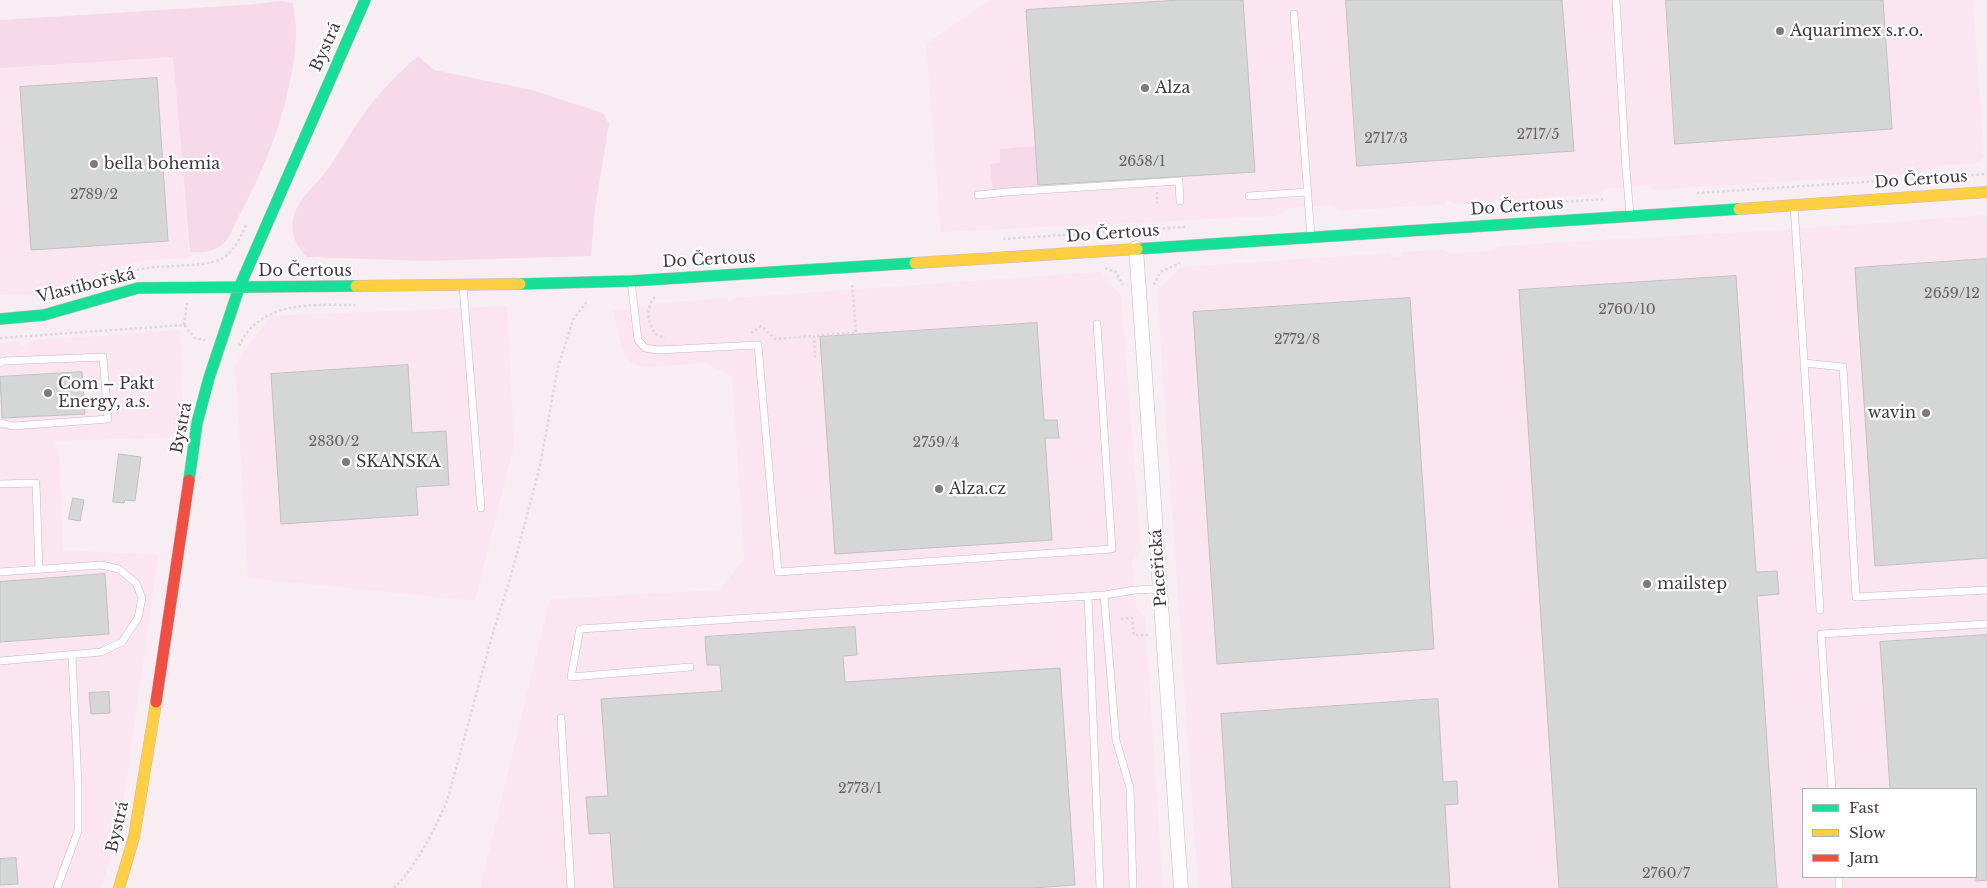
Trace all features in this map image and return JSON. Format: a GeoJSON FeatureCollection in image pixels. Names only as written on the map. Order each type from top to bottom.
{"type":"FeatureCollection","features":[{"type":"Feature","properties":{"kind":"street","name":"Bystrá"},"geometry":{"type":"LineString","coordinates":[[119,888],[134,837],[141,801],[198,423],[209,378],[240,288],[365,0]]}},
{"type":"Feature","properties":{"kind":"street","name":"Do Čertous"},"geometry":{"type":"LineString","coordinates":[[240,288],[462,286],[631,281],[1987,192]]}},
{"type":"Feature","properties":{"kind":"street","name":"Paceřická"},"geometry":{"type":"LineString","coordinates":[[1136,248],[1181,888]]}},
{"type":"Feature","properties":{"kind":"street","name":"Vlastibořská"},"geometry":{"type":"LineString","coordinates":[[0,319],[44,315],[138,288],[189,286],[240,288]]}},
{"type":"Feature","properties":{"kind":"lane"},"geometry":{"type":"LineString","coordinates":[[1616,0],[1630,216]]}},
{"type":"Feature","properties":{"kind":"lane"},"geometry":{"type":"LineString","coordinates":[[1294,14],[1311,237]]}},
{"type":"Feature","properties":{"kind":"lane"},"geometry":{"type":"LineString","coordinates":[[978,195],[1179,181],[1180,201]]}},
{"type":"Feature","properties":{"kind":"lane"},"geometry":{"type":"LineString","coordinates":[[1249,196],[1307,192]]}},
{"type":"Feature","properties":{"kind":"lane"},"geometry":{"type":"LineString","coordinates":[[1794,205],[1820,610]]}},
{"type":"Feature","properties":{"kind":"lane"},"geometry":{"type":"LineString","coordinates":[[631,281],[638,340],[645,348],[658,350],[758,345],[778,572],[1112,549],[1097,324]]}},
{"type":"Feature","properties":{"kind":"lane"},"geometry":{"type":"LineString","coordinates":[[462,286],[481,508]]}},
{"type":"Feature","properties":{"kind":"lane"},"geometry":{"type":"LineString","coordinates":[[0,363],[4,361],[104,357],[108,419],[13,426],[0,423]]}},
{"type":"Feature","properties":{"kind":"lane"},"geometry":{"type":"LineString","coordinates":[[1804,363],[1843,367],[1856,597],[1987,590]]}},
{"type":"Feature","properties":{"kind":"lane"},"geometry":{"type":"LineString","coordinates":[[0,484],[36,483],[39,569]]}},
{"type":"Feature","properties":{"kind":"lane"},"geometry":{"type":"LineString","coordinates":[[0,572],[101,566],[119,569],[136,583],[142,598],[138,618],[122,642],[100,652],[0,661]]}},
{"type":"Feature","properties":{"kind":"lane"},"geometry":{"type":"LineString","coordinates":[[690,667],[571,677],[580,629],[1104,595],[1135,590],[1160,589]]}},
{"type":"Feature","properties":{"kind":"lane"},"geometry":{"type":"LineString","coordinates":[[1104,595],[1116,740],[1130,788],[1133,888]]}},
{"type":"Feature","properties":{"kind":"lane"},"geometry":{"type":"LineString","coordinates":[[1088,596],[1100,888]]}},
{"type":"Feature","properties":{"kind":"lane"},"geometry":{"type":"LineString","coordinates":[[1832,788],[1821,634],[1987,624]]}},
{"type":"Feature","properties":{"kind":"lane"},"geometry":{"type":"LineString","coordinates":[[57,888],[78,831],[78,785],[72,655]]}},
{"type":"Feature","properties":{"kind":"lane"},"geometry":{"type":"LineString","coordinates":[[561,718],[571,888]]}},
{"type":"Feature","properties":{"kind":"path"},"geometry":{"type":"LineString","coordinates":[[1691,193],[1987,172]]}},
{"type":"Feature","properties":{"kind":"path"},"geometry":{"type":"LineString","coordinates":[[1536,204],[1603,199]]}},
{"type":"Feature","properties":{"kind":"path"},"geometry":{"type":"LineString","coordinates":[[1154,294],[1154,284],[1160,272],[1184,262]]}},
{"type":"Feature","properties":{"kind":"path"},"geometry":{"type":"LineString","coordinates":[[743,334],[752,333],[761,326],[774,339],[856,333],[852,284]]}},
{"type":"Feature","properties":{"kind":"path"},"geometry":{"type":"LineString","coordinates":[[655,297],[648,307],[649,323],[657,335],[671,338]]}},
{"type":"Feature","properties":{"kind":"path"},"geometry":{"type":"LineString","coordinates":[[394,888],[409,872],[448,798],[540,466],[559,360],[573,320],[588,300]]}},
{"type":"Feature","properties":{"kind":"path"},"geometry":{"type":"LineString","coordinates":[[184,325],[187,303]]}},
{"type":"Feature","properties":{"kind":"path"},"geometry":{"type":"LineString","coordinates":[[814,336],[815,358]]}},
{"type":"Feature","properties":{"kind":"path"},"geometry":{"type":"LineString","coordinates":[[1121,619],[1132,618],[1134,635],[1148,634],[1149,641]]}},
{"type":"Feature","properties":{"kind":"shaded area"},"geometry":{"type":"Polygon","coordinates":[[[990,0],[1973,0],[1984,157],[1975,164],[1939,165],[1927,172],[1654,190],[1647,186],[1608,188],[1599,194],[1453,204],[1452,201],[1446,201],[1446,204],[1342,211],[1330,205],[1289,208],[1276,216],[941,232],[926,44],[990,0]]]}},
{"type":"Feature","properties":{"kind":"shaded area"},"geometry":{"type":"Polygon","coordinates":[[[281,1],[293,3],[296,29],[294,61],[284,108],[259,176],[231,234],[221,245],[209,251],[190,252],[173,57],[0,68],[0,20],[281,1]]]}},
{"type":"Feature","properties":{"kind":"shaded area"},"geometry":{"type":"Polygon","coordinates":[[[173,56],[189,258],[138,261],[51,294],[0,295],[0,67],[173,56]]]}},
{"type":"Feature","properties":{"kind":"shaded area"},"geometry":{"type":"Polygon","coordinates":[[[418,56],[434,70],[532,90],[603,113],[609,124],[595,209],[591,256],[426,261],[307,257],[296,242],[293,231],[293,218],[298,206],[328,169],[373,101],[418,56]]]}},
{"type":"Feature","properties":{"kind":"shaded area"},"geometry":{"type":"Polygon","coordinates":[[[1035,146],[1038,187],[993,192],[990,164],[1000,163],[1000,149],[1035,146]]]}},
{"type":"Feature","properties":{"kind":"shaded area"},"geometry":{"type":"Polygon","coordinates":[[[1987,215],[1987,888],[1198,888],[1157,290],[1181,267],[1391,253],[1391,258],[1401,257],[1401,252],[1442,250],[1451,253],[1490,251],[1499,246],[1795,229],[1987,215]]]}},
{"type":"Feature","properties":{"kind":"shaded area"},"geometry":{"type":"Polygon","coordinates":[[[1099,272],[1121,295],[1141,549],[1132,560],[1136,608],[1145,619],[1163,888],[480,888],[550,599],[720,590],[744,559],[732,377],[706,363],[644,367],[631,363],[622,349],[613,310],[654,307],[658,303],[727,298],[728,301],[734,300],[734,298],[1099,272]]]}},
{"type":"Feature","properties":{"kind":"shaded area"},"geometry":{"type":"Polygon","coordinates":[[[507,306],[514,445],[475,601],[248,578],[235,364],[271,316],[507,306]]]}},
{"type":"Feature","properties":{"kind":"shaded area"},"geometry":{"type":"Polygon","coordinates":[[[180,330],[183,437],[53,441],[53,448],[59,448],[63,550],[158,555],[119,835],[100,888],[0,888],[0,343],[20,341],[20,346],[27,345],[27,341],[180,330]]]}},
{"type":"Feature","properties":{"kind":"building"},"geometry":{"type":"Polygon","coordinates":[[[1180,0],[1243,0],[1255,172],[1038,185],[1026,10],[1180,0]]]}},
{"type":"Feature","properties":{"kind":"building"},"geometry":{"type":"Polygon","coordinates":[[[1346,0],[1562,0],[1574,151],[1357,166],[1346,0]]]}},
{"type":"Feature","properties":{"kind":"building"},"geometry":{"type":"Polygon","coordinates":[[[1666,0],[1883,0],[1892,129],[1675,144],[1666,0]]]}},
{"type":"Feature","properties":{"kind":"building","name":"bella bohemia"},"geometry":{"type":"Polygon","coordinates":[[[157,78],[168,241],[31,250],[20,87],[157,78]]]}},
{"type":"Feature","properties":{"kind":"building","name":"wavin"},"geometry":{"type":"Polygon","coordinates":[[[1987,259],[1987,558],[1875,566],[1855,268],[1987,259]]]}},
{"type":"Feature","properties":{"kind":"building","name":"mailstep"},"geometry":{"type":"Polygon","coordinates":[[[1736,276],[1756,572],[1777,571],[1779,594],[1757,596],[1777,888],[1559,888],[1519,290],[1736,276]]]}},
{"type":"Feature","properties":{"kind":"building"},"geometry":{"type":"Polygon","coordinates":[[[1410,298],[1434,649],[1217,664],[1193,312],[1410,298]]]}},
{"type":"Feature","properties":{"kind":"building","name":"Alza.cz"},"geometry":{"type":"Polygon","coordinates":[[[1037,323],[1044,420],[1057,420],[1059,438],[1045,438],[1052,540],[835,554],[820,337],[1037,323]]]}},
{"type":"Feature","properties":{"kind":"building","name":"SKANSKA"},"geometry":{"type":"Polygon","coordinates":[[[408,365],[412,433],[446,431],[449,485],[416,487],[418,515],[281,524],[271,374],[408,365]]]}},
{"type":"Feature","properties":{"kind":"building"},"geometry":{"type":"Polygon","coordinates":[[[82,372],[85,414],[2,418],[0,377],[82,372]]]}},
{"type":"Feature","properties":{"kind":"building"},"geometry":{"type":"Polygon","coordinates":[[[119,454],[141,457],[135,501],[113,502],[119,454]]]}},
{"type":"Feature","properties":{"kind":"building"},"geometry":{"type":"Polygon","coordinates":[[[73,498],[84,500],[80,521],[69,519],[73,498]]]}},
{"type":"Feature","properties":{"kind":"building"},"geometry":{"type":"Polygon","coordinates":[[[105,574],[109,634],[0,642],[0,582],[105,574]]]}},
{"type":"Feature","properties":{"kind":"building"},"geometry":{"type":"Polygon","coordinates":[[[855,627],[857,655],[843,656],[845,682],[1060,668],[1075,885],[1032,888],[614,888],[610,833],[589,834],[586,797],[608,796],[601,699],[722,691],[720,665],[707,665],[705,637],[855,627]]]}},
{"type":"Feature","properties":{"kind":"building"},"geometry":{"type":"Polygon","coordinates":[[[1987,635],[1987,880],[1976,881],[1977,788],[1890,788],[1880,642],[1987,635]]]}},
{"type":"Feature","properties":{"kind":"building"},"geometry":{"type":"Polygon","coordinates":[[[109,692],[110,713],[91,714],[89,693],[109,692]]]}},
{"type":"Feature","properties":{"kind":"building"},"geometry":{"type":"Polygon","coordinates":[[[1438,699],[1443,782],[1457,781],[1458,804],[1445,805],[1450,888],[1232,888],[1221,714],[1438,699]]]}},
{"type":"Feature","properties":{"kind":"building"},"geometry":{"type":"Polygon","coordinates":[[[16,858],[18,884],[0,885],[0,859],[16,858]]]}},
{"type":"Feature","properties":{"kind":"traffic: fast"},"geometry":{"type":"LineString","coordinates":[[189,480],[197,423],[209,378],[239,288],[365,0]]}},
{"type":"Feature","properties":{"kind":"traffic: fast"},"geometry":{"type":"LineString","coordinates":[[1137,249],[1739,209]]}},
{"type":"Feature","properties":{"kind":"traffic: fast"},"geometry":{"type":"LineString","coordinates":[[520,284],[631,281],[915,263]]}},
{"type":"Feature","properties":{"kind":"traffic: fast"},"geometry":{"type":"LineString","coordinates":[[0,319],[44,315],[138,288],[356,286]]}},
{"type":"Feature","properties":{"kind":"traffic: slow"},"geometry":{"type":"LineString","coordinates":[[1739,209],[1987,192]]}},
{"type":"Feature","properties":{"kind":"traffic: slow"},"geometry":{"type":"LineString","coordinates":[[915,263],[1137,249]]}},
{"type":"Feature","properties":{"kind":"traffic: slow"},"geometry":{"type":"LineString","coordinates":[[356,286],[520,284]]}},
{"type":"Feature","properties":{"kind":"traffic: slow"},"geometry":{"type":"LineString","coordinates":[[119,888],[134,837],[156,702]]}},
{"type":"Feature","properties":{"kind":"traffic: jam"},"geometry":{"type":"LineString","coordinates":[[156,702],[189,480]]}},
{"type":"Feature","properties":{"kind":"place","name":"Aquarimex s.r.o."},"geometry":{"type":"Point","coordinates":[1780,31]}},
{"type":"Feature","properties":{"kind":"place","name":"Alza"},"geometry":{"type":"Point","coordinates":[1145,88]}},
{"type":"Feature","properties":{"kind":"place","name":"bella bohemia"},"geometry":{"type":"Point","coordinates":[94,164]}},
{"type":"Feature","properties":{"kind":"place","name":"Com – Pakt Energy, a.s."},"geometry":{"type":"Point","coordinates":[48,393]}},
{"type":"Feature","properties":{"kind":"place","name":"wavin"},"geometry":{"type":"Point","coordinates":[1926,413]}},
{"type":"Feature","properties":{"kind":"place","name":"SKANSKA"},"geometry":{"type":"Point","coordinates":[346,462]}},
{"type":"Feature","properties":{"kind":"place","name":"Alza.cz"},"geometry":{"type":"Point","coordinates":[939,489]}},
{"type":"Feature","properties":{"kind":"place","name":"mailstep"},"geometry":{"type":"Point","coordinates":[1647,584]}}]}
